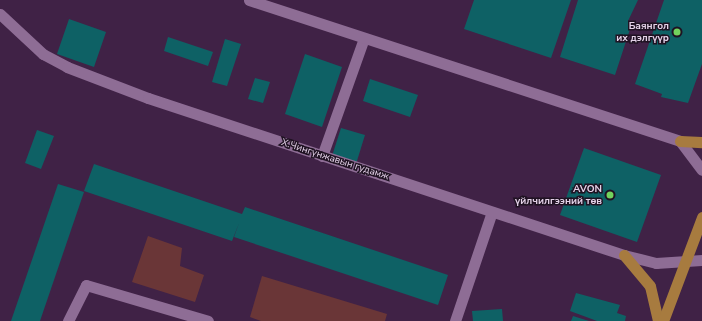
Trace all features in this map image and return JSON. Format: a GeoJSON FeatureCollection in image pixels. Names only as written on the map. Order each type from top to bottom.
{"type":"FeatureCollection","features":[{"type":"Feature","properties":{"kind":"main road"},"geometry":{"type":"LineString","coordinates":[[249,0],[680,141],[702,142]]}},
{"type":"Feature","properties":{"kind":"main road","name":"Х.Чингүнжавын гудамж"},"geometry":{"type":"LineString","coordinates":[[0,14],[44,54],[66,68],[322,156],[624,255],[656,263],[702,260]]}},
{"type":"Feature","properties":{"kind":"main road"},"geometry":{"type":"LineString","coordinates":[[322,156],[364,38]]}},
{"type":"Feature","properties":{"kind":"main road"},"geometry":{"type":"LineString","coordinates":[[680,141],[702,170]]}},
{"type":"Feature","properties":{"kind":"main road"},"geometry":{"type":"LineString","coordinates":[[455,321],[492,212]]}},
{"type":"Feature","properties":{"kind":"main road"},"geometry":{"type":"LineString","coordinates":[[663,321],[688,261],[702,217]]}},
{"type":"Feature","properties":{"kind":"main road"},"geometry":{"type":"LineString","coordinates":[[624,255],[650,286],[658,321]]}},
{"type":"Feature","properties":{"kind":"main road"},"geometry":{"type":"LineString","coordinates":[[68,321],[86,285],[208,321]]}},
{"type":"Feature","properties":{"kind":"shaded area"},"geometry":{"type":"Polygon","coordinates":[[[148,236],[182,248],[180,266],[204,275],[195,302],[132,282],[148,236]]]}},
{"type":"Feature","properties":{"kind":"shaded area"},"geometry":{"type":"Polygon","coordinates":[[[262,276],[387,314],[385,321],[261,321],[250,317],[262,276]]]}},
{"type":"Feature","properties":{"kind":"building"},"geometry":{"type":"Polygon","coordinates":[[[474,0],[571,0],[551,58],[464,29],[474,0]]]}},
{"type":"Feature","properties":{"kind":"building"},"geometry":{"type":"Polygon","coordinates":[[[578,0],[638,0],[628,21],[632,23],[615,75],[560,57],[578,0]]]}},
{"type":"Feature","properties":{"kind":"building","name":"Баянгол их дэлгүүр"},"geometry":{"type":"Polygon","coordinates":[[[664,0],[702,0],[702,64],[688,103],[661,97],[662,94],[635,84],[664,0]]]}},
{"type":"Feature","properties":{"kind":"building"},"geometry":{"type":"Polygon","coordinates":[[[69,19],[106,32],[94,67],[57,54],[69,19]]]}},
{"type":"Feature","properties":{"kind":"building"},"geometry":{"type":"Polygon","coordinates":[[[168,37],[213,52],[208,66],[164,51],[168,37]]]}},
{"type":"Feature","properties":{"kind":"building"},"geometry":{"type":"Polygon","coordinates":[[[225,39],[241,44],[227,86],[212,82],[225,39]]]}},
{"type":"Feature","properties":{"kind":"building"},"geometry":{"type":"Polygon","coordinates":[[[305,54],[342,67],[322,127],[285,114],[305,54]]]}},
{"type":"Feature","properties":{"kind":"building"},"geometry":{"type":"Polygon","coordinates":[[[255,78],[270,82],[263,103],[248,99],[255,78]]]}},
{"type":"Feature","properties":{"kind":"building"},"geometry":{"type":"Polygon","coordinates":[[[370,79],[418,95],[410,117],[363,101],[370,79]]]}},
{"type":"Feature","properties":{"kind":"building"},"geometry":{"type":"Polygon","coordinates":[[[341,128],[365,135],[356,164],[332,156],[341,128]]]}},
{"type":"Feature","properties":{"kind":"building"},"geometry":{"type":"Polygon","coordinates":[[[37,130],[54,136],[41,169],[25,163],[37,130]]]}},
{"type":"Feature","properties":{"kind":"building","name":"AVON үйлчилгээний төв"},"geometry":{"type":"Polygon","coordinates":[[[584,148],[661,175],[637,242],[560,215],[584,148]]]}},
{"type":"Feature","properties":{"kind":"building"},"geometry":{"type":"Polygon","coordinates":[[[94,164],[242,214],[245,207],[448,275],[438,305],[234,237],[239,223],[232,241],[84,191],[94,164]]]}},
{"type":"Feature","properties":{"kind":"building"},"geometry":{"type":"Polygon","coordinates":[[[58,184],[84,192],[40,321],[11,321],[58,184]]]}},
{"type":"Feature","properties":{"kind":"building"},"geometry":{"type":"Polygon","coordinates":[[[576,293],[620,305],[617,313],[626,316],[625,321],[597,321],[570,311],[576,293]]]}},
{"type":"Feature","properties":{"kind":"building"},"geometry":{"type":"Polygon","coordinates":[[[502,309],[503,321],[473,321],[472,311],[502,309]]]}},
{"type":"Feature","properties":{"kind":"building"},"geometry":{"type":"Polygon","coordinates":[[[573,316],[589,321],[571,321],[573,316]]]}},
{"type":"Feature","properties":{"kind":"place","name":"Баянгол их дэлгүүр"},"geometry":{"type":"Point","coordinates":[677,32]}},
{"type":"Feature","properties":{"kind":"place","name":"AVON үйлчилгээний төв"},"geometry":{"type":"Point","coordinates":[610,195]}}]}
